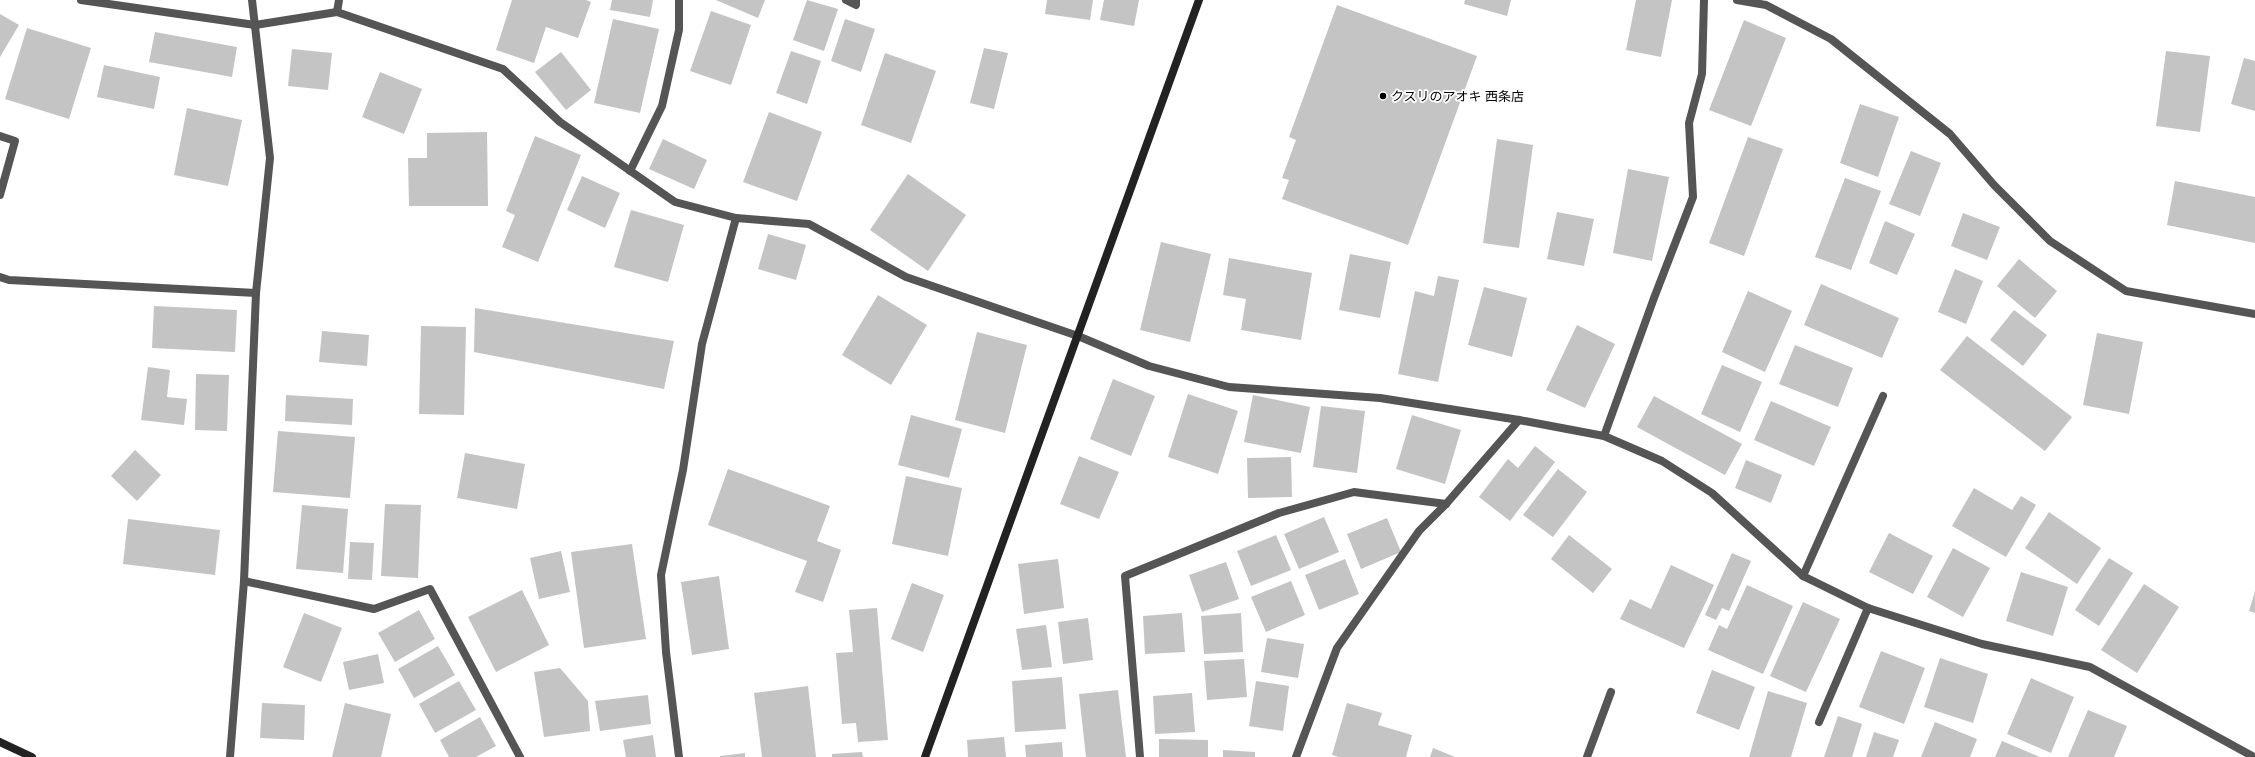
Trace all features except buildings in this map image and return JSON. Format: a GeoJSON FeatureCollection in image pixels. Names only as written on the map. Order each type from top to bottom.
{"type":"FeatureCollection","features":[{"type":"Feature","properties":{"kind":"street"},"geometry":{"type":"LineString","coordinates":[[82,0],[255,25],[337,12],[503,69],[560,122],[675,202],[736,218],[809,224],[906,277],[1078,336],[1149,366],[1229,387],[1380,398],[1519,420],[1604,436],[1662,462],[1712,493],[1803,576],[1868,608],[1982,644],[2090,667],[2254,757]]}},
{"type":"Feature","properties":{"kind":"street"},"geometry":{"type":"LineString","coordinates":[[230,757],[244,581],[256,293],[270,158],[252,0]]}},
{"type":"Feature","properties":{"kind":"street"},"geometry":{"type":"LineString","coordinates":[[337,12],[340,0]]}},
{"type":"Feature","properties":{"kind":"street"},"geometry":{"type":"LineString","coordinates":[[630,171],[662,106],[679,30],[679,0]]}},
{"type":"Feature","properties":{"kind":"street"},"geometry":{"type":"LineString","coordinates":[[846,0],[856,5],[856,0]]}},
{"type":"Feature","properties":{"kind":"street"},"geometry":{"type":"LineString","coordinates":[[925,757],[1200,0]]}},
{"type":"Feature","properties":{"kind":"street"},"geometry":{"type":"LineString","coordinates":[[1604,436],[1654,298],[1693,197],[1688,123],[1702,74],[1704,0]]}},
{"type":"Feature","properties":{"kind":"street"},"geometry":{"type":"LineString","coordinates":[[1737,0],[1766,5],[1831,39],[1950,134],[1994,185],[2050,241],[2126,291],[2255,314]]}},
{"type":"Feature","properties":{"kind":"street"},"geometry":{"type":"LineString","coordinates":[[0,136],[15,142],[0,195]]}},
{"type":"Feature","properties":{"kind":"street"},"geometry":{"type":"LineString","coordinates":[[679,757],[666,652],[661,575],[683,470],[702,344],[736,218]]}},
{"type":"Feature","properties":{"kind":"street"},"geometry":{"type":"LineString","coordinates":[[0,277],[9,280],[256,293]]}},
{"type":"Feature","properties":{"kind":"street"},"geometry":{"type":"LineString","coordinates":[[1803,576],[1883,396]]}},
{"type":"Feature","properties":{"kind":"street"},"geometry":{"type":"LineString","coordinates":[[1296,757],[1337,648],[1419,531],[1446,504],[1519,420]]}},
{"type":"Feature","properties":{"kind":"street"},"geometry":{"type":"LineString","coordinates":[[1140,757],[1125,576],[1278,513],[1354,492],[1446,504]]}},
{"type":"Feature","properties":{"kind":"street"},"geometry":{"type":"LineString","coordinates":[[244,581],[374,609],[430,589],[520,757]]}},
{"type":"Feature","properties":{"kind":"street"},"geometry":{"type":"LineString","coordinates":[[1819,722],[1868,608]]}},
{"type":"Feature","properties":{"kind":"street"},"geometry":{"type":"LineString","coordinates":[[1587,757],[1611,692]]}},
{"type":"Feature","properties":{"kind":"street"},"geometry":{"type":"LineString","coordinates":[[0,742],[32,757]]}},
{"type":"Feature","properties":{"kind":"place","name":"クスリのアオキ 西条店"},"geometry":{"type":"Point","coordinates":[1383,96]}}]}
